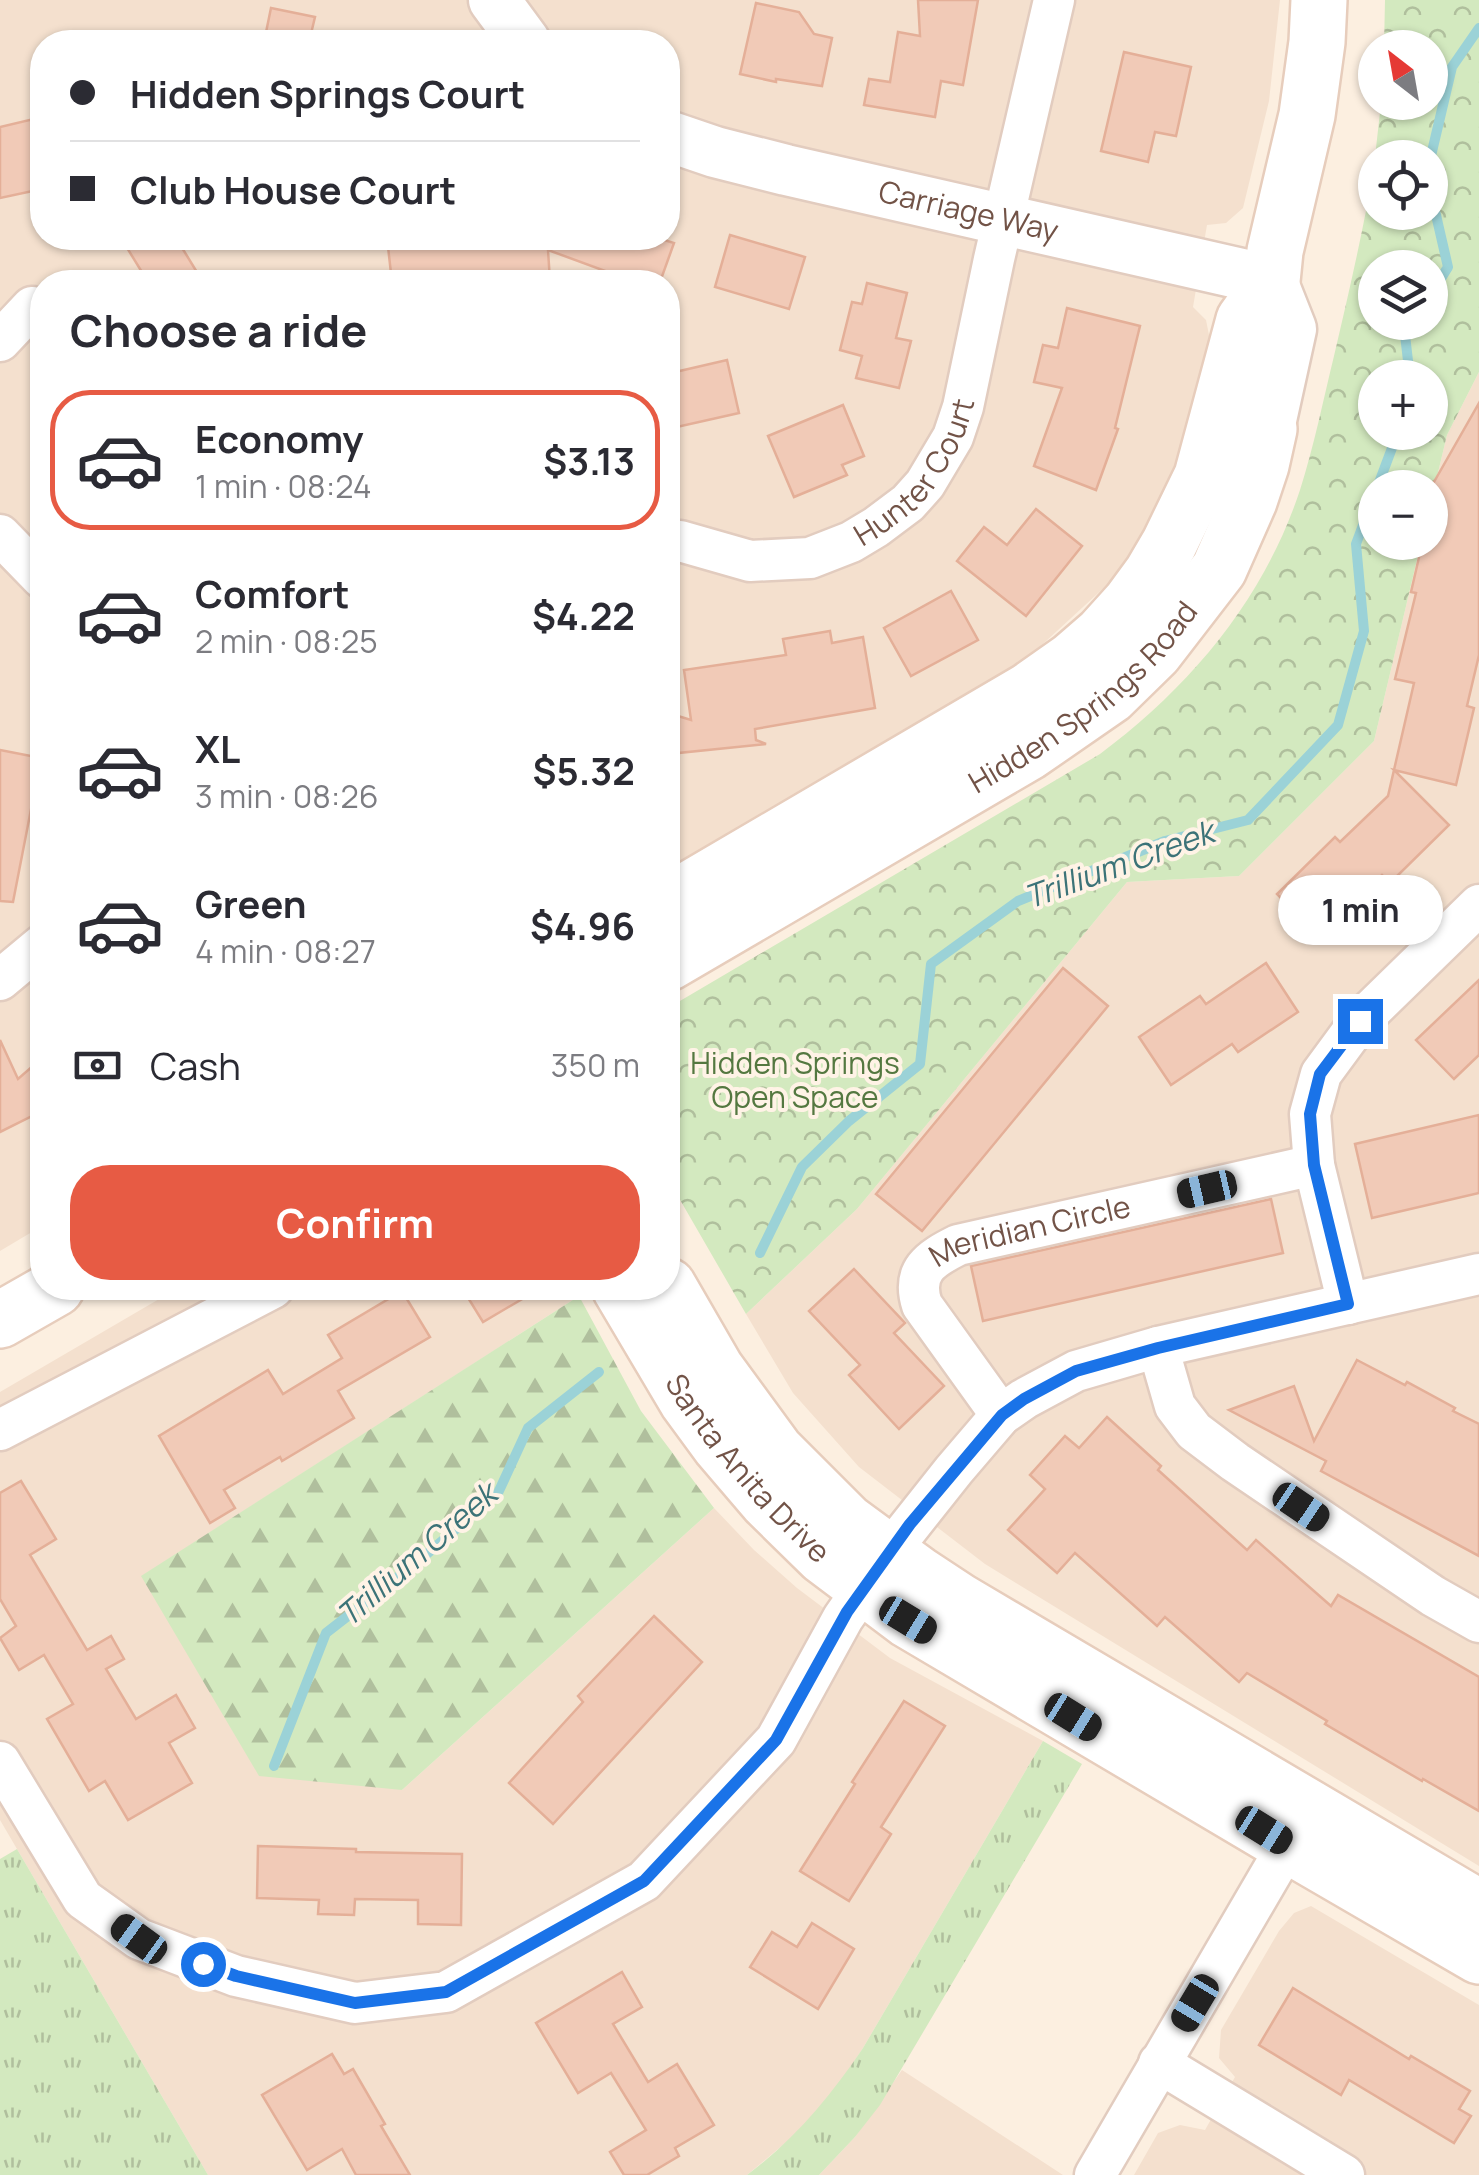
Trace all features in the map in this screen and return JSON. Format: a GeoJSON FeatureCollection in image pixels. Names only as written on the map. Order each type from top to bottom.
{"type":"FeatureCollection","features":[{"type":"Feature","properties":{"kind":"main road","name":"Hidden Springs Road"},"geometry":{"type":"LineString","coordinates":[[680,895],[1028,690],[1072,660],[1102,634],[1152,573],[1202,476],[1244,320],[1272,281],[1310,97],[1318,42],[1318,0]]}},
{"type":"Feature","properties":{"kind":"main road","name":"Hidden Springs Road"},"geometry":{"type":"LineString","coordinates":[[680,955],[1029,752],[1110,696],[1155,652],[1219,569],[1249,500],[1269,429]]}},
{"type":"Feature","properties":{"kind":"main road"},"geometry":{"type":"LineString","coordinates":[[0,1320],[35,1300]]}},
{"type":"Feature","properties":{"kind":"main road","name":"Santa Anita Drive"},"geometry":{"type":"LineString","coordinates":[[627,1300],[687,1401],[720,1446],[767,1501],[823,1556],[877,1570],[918,1574],[1298,1826],[1479,1956]]}},
{"type":"Feature","properties":{"kind":"main road","name":"Santa Anita Drive"},"geometry":{"type":"LineString","coordinates":[[676,1300],[716,1369],[776,1451],[847,1522],[877,1570]]}},
{"type":"Feature","properties":{"kind":"main road","name":"Santa Anita Drive"},"geometry":{"type":"LineString","coordinates":[[1298,1826],[1479,1908]]}},
{"type":"Feature","properties":{"kind":"street","name":"Hunter Court"},"geometry":{"type":"LineString","coordinates":[[680,541],[750,561],[810,558],[851,542],[908,503],[926,484],[953,437],[963,408],[1054,0]]}},
{"type":"Feature","properties":{"kind":"street","name":"Carriage Way"},"geometry":{"type":"LineString","coordinates":[[680,140],[757,162],[1272,281]]}},
{"type":"Feature","properties":{"kind":"street","name":"Hidden Springs Road"},"geometry":{"type":"LineString","coordinates":[[1269,429],[1292,329],[1272,281]]}},
{"type":"Feature","properties":{"kind":"street"},"geometry":{"type":"LineString","coordinates":[[0,340],[30,309]]}},
{"type":"Feature","properties":{"kind":"street"},"geometry":{"type":"LineString","coordinates":[[0,535],[30,566]]}},
{"type":"Feature","properties":{"kind":"street"},"geometry":{"type":"LineString","coordinates":[[1348,1304],[1314,1165],[1310,1114],[1320,1074],[1360,1021],[1479,905]]}},
{"type":"Feature","properties":{"kind":"street"},"geometry":{"type":"LineString","coordinates":[[0,980],[30,955]]}},
{"type":"Feature","properties":{"kind":"street","name":"Meridian Circle"},"geometry":{"type":"LineString","coordinates":[[1002,1415],[922,1304],[918,1277],[942,1253],[958,1246],[1314,1165]]}},
{"type":"Feature","properties":{"kind":"street"},"geometry":{"type":"LineString","coordinates":[[0,1762],[83,1898],[139,1939],[236,1976],[355,2003],[446,1992],[644,1881],[776,1740],[843,1618],[877,1570],[954,1470],[1002,1415],[1024,1399],[1076,1371],[1158,1348],[1479,1274]]}},
{"type":"Feature","properties":{"kind":"street"},"geometry":{"type":"LineString","coordinates":[[0,1430],[250,1300]]}},
{"type":"Feature","properties":{"kind":"street"},"geometry":{"type":"LineString","coordinates":[[1158,1348],[1175,1406],[1194,1431],[1433,1596],[1479,1622]]}},
{"type":"Feature","properties":{"kind":"street"},"geometry":{"type":"LineString","coordinates":[[1095,2175],[1298,1826]]}},
{"type":"Feature","properties":{"kind":"street"},"geometry":{"type":"LineString","coordinates":[[1159,2063],[1344,2175]]}},
{"type":"Feature","properties":{"kind":"shaded area"},"geometry":{"type":"Polygon","coordinates":[[[0,0],[1280,0],[1269,101],[1243,208],[1226,223],[1207,225],[1193,307],[1206,320],[1211,345],[1168,492],[1121,572],[1019,666],[680,861],[680,270],[30,270],[30,1233],[0,1251],[0,0]]]}},
{"type":"Feature","properties":{"kind":"shaded area"},"geometry":{"type":"Polygon","coordinates":[[[1479,372],[1479,1866],[985,1564],[859,1467],[793,1393],[746,1314],[857,1209],[1127,882],[1239,876],[1374,741],[1417,560],[1448,560],[1448,470],[1439,470],[1443,450],[1448,450],[1448,433],[1479,372]]]}},
{"type":"Feature","properties":{"kind":"shaded area"},"geometry":{"type":"Polygon","coordinates":[[[157,1300],[573,1300],[142,1576],[402,1790],[714,1508],[797,1588],[890,1658],[1043,1741],[840,2083],[790,2139],[747,2175],[208,2175],[0,1820],[0,1392],[157,1300]]]}},
{"type":"Feature","properties":{"kind":"shaded area"},"geometry":{"type":"Polygon","coordinates":[[[1311,1906],[1479,2005],[1479,2175],[1134,2175],[1158,2133],[1180,2125],[1205,2130],[1235,2077],[1219,2058],[1221,2030],[1279,1931],[1294,1913],[1311,1906]]]}},
{"type":"Feature","properties":{"kind":"shaded area"},"geometry":{"type":"Polygon","coordinates":[[[902,2070],[1063,2175],[819,2175],[855,2137],[902,2070]]]}},
{"type":"Feature","properties":{"kind":"green space","name":"Hidden Springs Open Space"},"geometry":{"type":"Polygon","coordinates":[[[1385,0],[1479,0],[1479,372],[1448,433],[1448,360],[1358,360],[1358,450],[1443,450],[1439,470],[1358,470],[1358,560],[1417,560],[1374,741],[1239,876],[1127,882],[857,1209],[746,1314],[680,1200],[680,1001],[1100,754],[1165,699],[1221,637],[1266,568],[1300,490],[1362,230],[1448,230],[1448,140],[1377,140],[1379,120],[1448,120],[1448,30],[1384,30],[1385,0]]]}},
{"type":"Feature","properties":{"kind":"green space"},"geometry":{"type":"Polygon","coordinates":[[[573,1300],[581,1300],[641,1411],[714,1508],[402,1790],[259,1776],[141,1576],[573,1300]]]}},
{"type":"Feature","properties":{"kind":"green space"},"geometry":{"type":"Polygon","coordinates":[[[1043,1741],[1082,1764],[880,2105],[819,2175],[747,2175],[810,2117],[863,2048],[1043,1741]]]}},
{"type":"Feature","properties":{"kind":"green space"},"geometry":{"type":"Polygon","coordinates":[[[17,1849],[208,2175],[0,2175],[0,1859],[17,1849]]]}},
{"type":"Feature","properties":{"kind":"building"},"geometry":{"type":"Polygon","coordinates":[[[918,0],[978,0],[963,85],[941,81],[935,117],[864,105],[869,79],[890,82],[898,32],[920,36],[918,0]]]}},
{"type":"Feature","properties":{"kind":"building"},"geometry":{"type":"Polygon","coordinates":[[[756,3],[799,12],[814,34],[832,38],[822,86],[740,74],[756,3]]]}},
{"type":"Feature","properties":{"kind":"building"},"geometry":{"type":"Polygon","coordinates":[[[271,8],[315,17],[312,30],[266,30],[271,8]]]}},
{"type":"Feature","properties":{"kind":"building"},"geometry":{"type":"Polygon","coordinates":[[[1124,52],[1191,67],[1176,136],[1155,132],[1148,162],[1101,151],[1124,52]]]}},
{"type":"Feature","properties":{"kind":"building"},"geometry":{"type":"Polygon","coordinates":[[[30,120],[30,192],[0,198],[0,127],[30,120]]]}},
{"type":"Feature","properties":{"kind":"building"},"geometry":{"type":"Polygon","coordinates":[[[730,235],[805,257],[789,309],[715,287],[730,235]]]}},
{"type":"Feature","properties":{"kind":"building"},"geometry":{"type":"Polygon","coordinates":[[[128,250],[183,250],[196,270],[141,270],[128,250]]]}},
{"type":"Feature","properties":{"kind":"building"},"geometry":{"type":"Polygon","coordinates":[[[388,250],[548,250],[549,270],[391,270],[388,250]]]}},
{"type":"Feature","properties":{"kind":"building"},"geometry":{"type":"Polygon","coordinates":[[[548,250],[671,250],[664,270],[602,270],[548,250]]]}},
{"type":"Feature","properties":{"kind":"building"},"geometry":{"type":"Polygon","coordinates":[[[867,283],[907,293],[896,338],[911,341],[899,388],[856,378],[862,356],[840,350],[852,302],[862,304],[867,283]]]}},
{"type":"Feature","properties":{"kind":"building"},"geometry":{"type":"Polygon","coordinates":[[[1067,308],[1140,326],[1115,428],[1118,429],[1096,490],[1034,466],[1062,388],[1034,382],[1043,345],[1058,348],[1067,308]]]}},
{"type":"Feature","properties":{"kind":"building"},"geometry":{"type":"Polygon","coordinates":[[[727,360],[739,413],[680,426],[680,371],[727,360]]]}},
{"type":"Feature","properties":{"kind":"building"},"geometry":{"type":"Polygon","coordinates":[[[1479,403],[1479,655],[1467,706],[1474,708],[1456,785],[1394,770],[1449,825],[1390,883],[1382,875],[1320,938],[1277,894],[1335,837],[1340,842],[1388,796],[1414,683],[1395,679],[1416,593],[1411,592],[1418,560],[1448,560],[1448,470],[1441,470],[1479,403]]]}},
{"type":"Feature","properties":{"kind":"building"},"geometry":{"type":"Polygon","coordinates":[[[843,405],[864,456],[842,465],[847,475],[794,497],[768,436],[843,405]]]}},
{"type":"Feature","properties":{"kind":"building"},"geometry":{"type":"Polygon","coordinates":[[[1036,509],[1082,546],[1026,616],[957,561],[984,527],[1007,545],[1036,509]]]}},
{"type":"Feature","properties":{"kind":"building"},"geometry":{"type":"Polygon","coordinates":[[[951,591],[978,640],[911,676],[884,628],[951,591]]]}},
{"type":"Feature","properties":{"kind":"building"},"geometry":{"type":"Polygon","coordinates":[[[830,631],[832,643],[863,637],[875,708],[755,729],[756,740],[766,744],[680,753],[680,717],[691,720],[684,670],[786,655],[783,639],[830,631]]]}},
{"type":"Feature","properties":{"kind":"building"},"geometry":{"type":"Polygon","coordinates":[[[0,750],[30,756],[30,815],[13,902],[0,901],[0,750]]]}},
{"type":"Feature","properties":{"kind":"building"},"geometry":{"type":"Polygon","coordinates":[[[1266,963],[1298,1012],[1238,1052],[1232,1044],[1171,1085],[1139,1037],[1200,996],[1206,1004],[1266,963]]]}},
{"type":"Feature","properties":{"kind":"building"},"geometry":{"type":"Polygon","coordinates":[[[1063,968],[1108,1006],[922,1231],[876,1194],[1063,968]]]}},
{"type":"Feature","properties":{"kind":"building"},"geometry":{"type":"Polygon","coordinates":[[[1479,980],[1479,1055],[1454,1079],[1416,1040],[1479,980]]]}},
{"type":"Feature","properties":{"kind":"building"},"geometry":{"type":"Polygon","coordinates":[[[0,1040],[18,1079],[30,1068],[30,1117],[0,1132],[0,1040]]]}},
{"type":"Feature","properties":{"kind":"building"},"geometry":{"type":"Polygon","coordinates":[[[1479,1115],[1479,1193],[1372,1218],[1355,1144],[1479,1115]]]}},
{"type":"Feature","properties":{"kind":"building"},"geometry":{"type":"Polygon","coordinates":[[[1271,1199],[1283,1253],[983,1321],[971,1266],[1271,1199]]]}},
{"type":"Feature","properties":{"kind":"building"},"geometry":{"type":"Polygon","coordinates":[[[854,1269],[905,1323],[894,1333],[944,1386],[899,1429],[849,1375],[860,1365],[809,1311],[854,1269]]]}},
{"type":"Feature","properties":{"kind":"building"},"geometry":{"type":"Polygon","coordinates":[[[387,1300],[407,1300],[430,1337],[338,1391],[354,1418],[224,1490],[235,1508],[210,1523],[159,1436],[268,1370],[283,1394],[342,1358],[328,1335],[387,1300]]]}},
{"type":"Feature","properties":{"kind":"building"},"geometry":{"type":"Polygon","coordinates":[[[469,1300],[521,1300],[483,1322],[469,1300]]]}},
{"type":"Feature","properties":{"kind":"building"},"geometry":{"type":"Polygon","coordinates":[[[1357,1360],[1405,1385],[1407,1382],[1479,1424],[1479,1556],[1321,1471],[1326,1461],[1229,1410],[1294,1386],[1314,1441],[1357,1360]]]}},
{"type":"Feature","properties":{"kind":"building"},"geometry":{"type":"Polygon","coordinates":[[[1107,1417],[1161,1466],[1158,1470],[1247,1550],[1256,1540],[1331,1606],[1338,1595],[1479,1677],[1479,1811],[1325,1724],[1327,1721],[1247,1673],[1239,1682],[1165,1617],[1157,1626],[1075,1553],[1057,1573],[1008,1530],[1045,1489],[1030,1475],[1065,1436],[1079,1448],[1107,1417]]]}},
{"type":"Feature","properties":{"kind":"building"},"geometry":{"type":"Polygon","coordinates":[[[21,1481],[56,1539],[30,1555],[87,1650],[111,1636],[124,1659],[106,1669],[136,1719],[176,1695],[195,1728],[169,1743],[192,1783],[128,1820],[105,1781],[89,1791],[47,1719],[73,1704],[44,1655],[19,1670],[0,1638],[16,1626],[0,1599],[0,1493],[21,1481]]]}},
{"type":"Feature","properties":{"kind":"building"},"geometry":{"type":"Polygon","coordinates":[[[654,1616],[702,1662],[553,1824],[509,1783],[583,1702],[578,1696],[654,1616]]]}},
{"type":"Feature","properties":{"kind":"building"},"geometry":{"type":"Polygon","coordinates":[[[904,1701],[945,1726],[881,1827],[891,1834],[849,1901],[800,1871],[904,1701]]]}},
{"type":"Feature","properties":{"kind":"building"},"geometry":{"type":"Polygon","coordinates":[[[258,1846],[462,1854],[461,1925],[418,1924],[418,1900],[355,1899],[354,1915],[318,1914],[319,1900],[257,1898],[258,1846]]]}},
{"type":"Feature","properties":{"kind":"building"},"geometry":{"type":"Polygon","coordinates":[[[812,1923],[854,1949],[818,2009],[750,1967],[772,1932],[797,1947],[812,1923]]]}},
{"type":"Feature","properties":{"kind":"building"},"geometry":{"type":"Polygon","coordinates":[[[622,1972],[642,2007],[613,2024],[648,2082],[677,2064],[714,2125],[675,2148],[679,2156],[647,2175],[624,2175],[610,2152],[646,2130],[611,2073],[578,2093],[536,2023],[622,1972]]]}},
{"type":"Feature","properties":{"kind":"building"},"geometry":{"type":"Polygon","coordinates":[[[1293,1988],[1409,2059],[1411,2056],[1470,2091],[1459,2109],[1471,2116],[1454,2143],[1349,2080],[1341,2095],[1259,2045],[1293,1988]]]}},
{"type":"Feature","properties":{"kind":"building"},"geometry":{"type":"Polygon","coordinates":[[[332,2054],[344,2074],[353,2069],[410,2175],[356,2175],[342,2149],[307,2170],[262,2095],[332,2054]]]}},
{"type":"Feature","properties":{"kind":"waterway","name":"Trillium Creek"},"geometry":{"type":"LineString","coordinates":[[1435,140],[1452,67],[1479,28]]}},
{"type":"Feature","properties":{"kind":"waterway","name":"Trillium Creek"},"geometry":{"type":"LineString","coordinates":[[1439,230],[1444,250]]}},
{"type":"Feature","properties":{"kind":"waterway","name":"Trillium Creek"},"geometry":{"type":"LineString","coordinates":[[1406,340],[1408,360]]}},
{"type":"Feature","properties":{"kind":"waterway","name":"Trillium Creek"},"geometry":{"type":"LineString","coordinates":[[1384,470],[1391,450]]}},
{"type":"Feature","properties":{"kind":"waterway","name":"Trillium Creek"},"geometry":{"type":"LineString","coordinates":[[760,1253],[802,1167],[849,1121],[920,1064],[931,964],[1018,901],[1165,841],[1248,820],[1338,725],[1364,631],[1358,539]]}},
{"type":"Feature","properties":{"kind":"waterway","name":"Trillium Creek"},"geometry":{"type":"LineString","coordinates":[[274,1766],[326,1633],[498,1493],[528,1428],[599,1372]]}},
{"type":"Feature","properties":{"kind":"route"},"geometry":{"type":"LineString","coordinates":[[203,1964],[236,1976],[355,2003],[446,1992],[644,1881],[776,1740],[847,1612],[910,1524],[1002,1415],[1076,1371],[1348,1304],[1314,1165],[1310,1114],[1320,1074],[1360,1021]]}}]}
